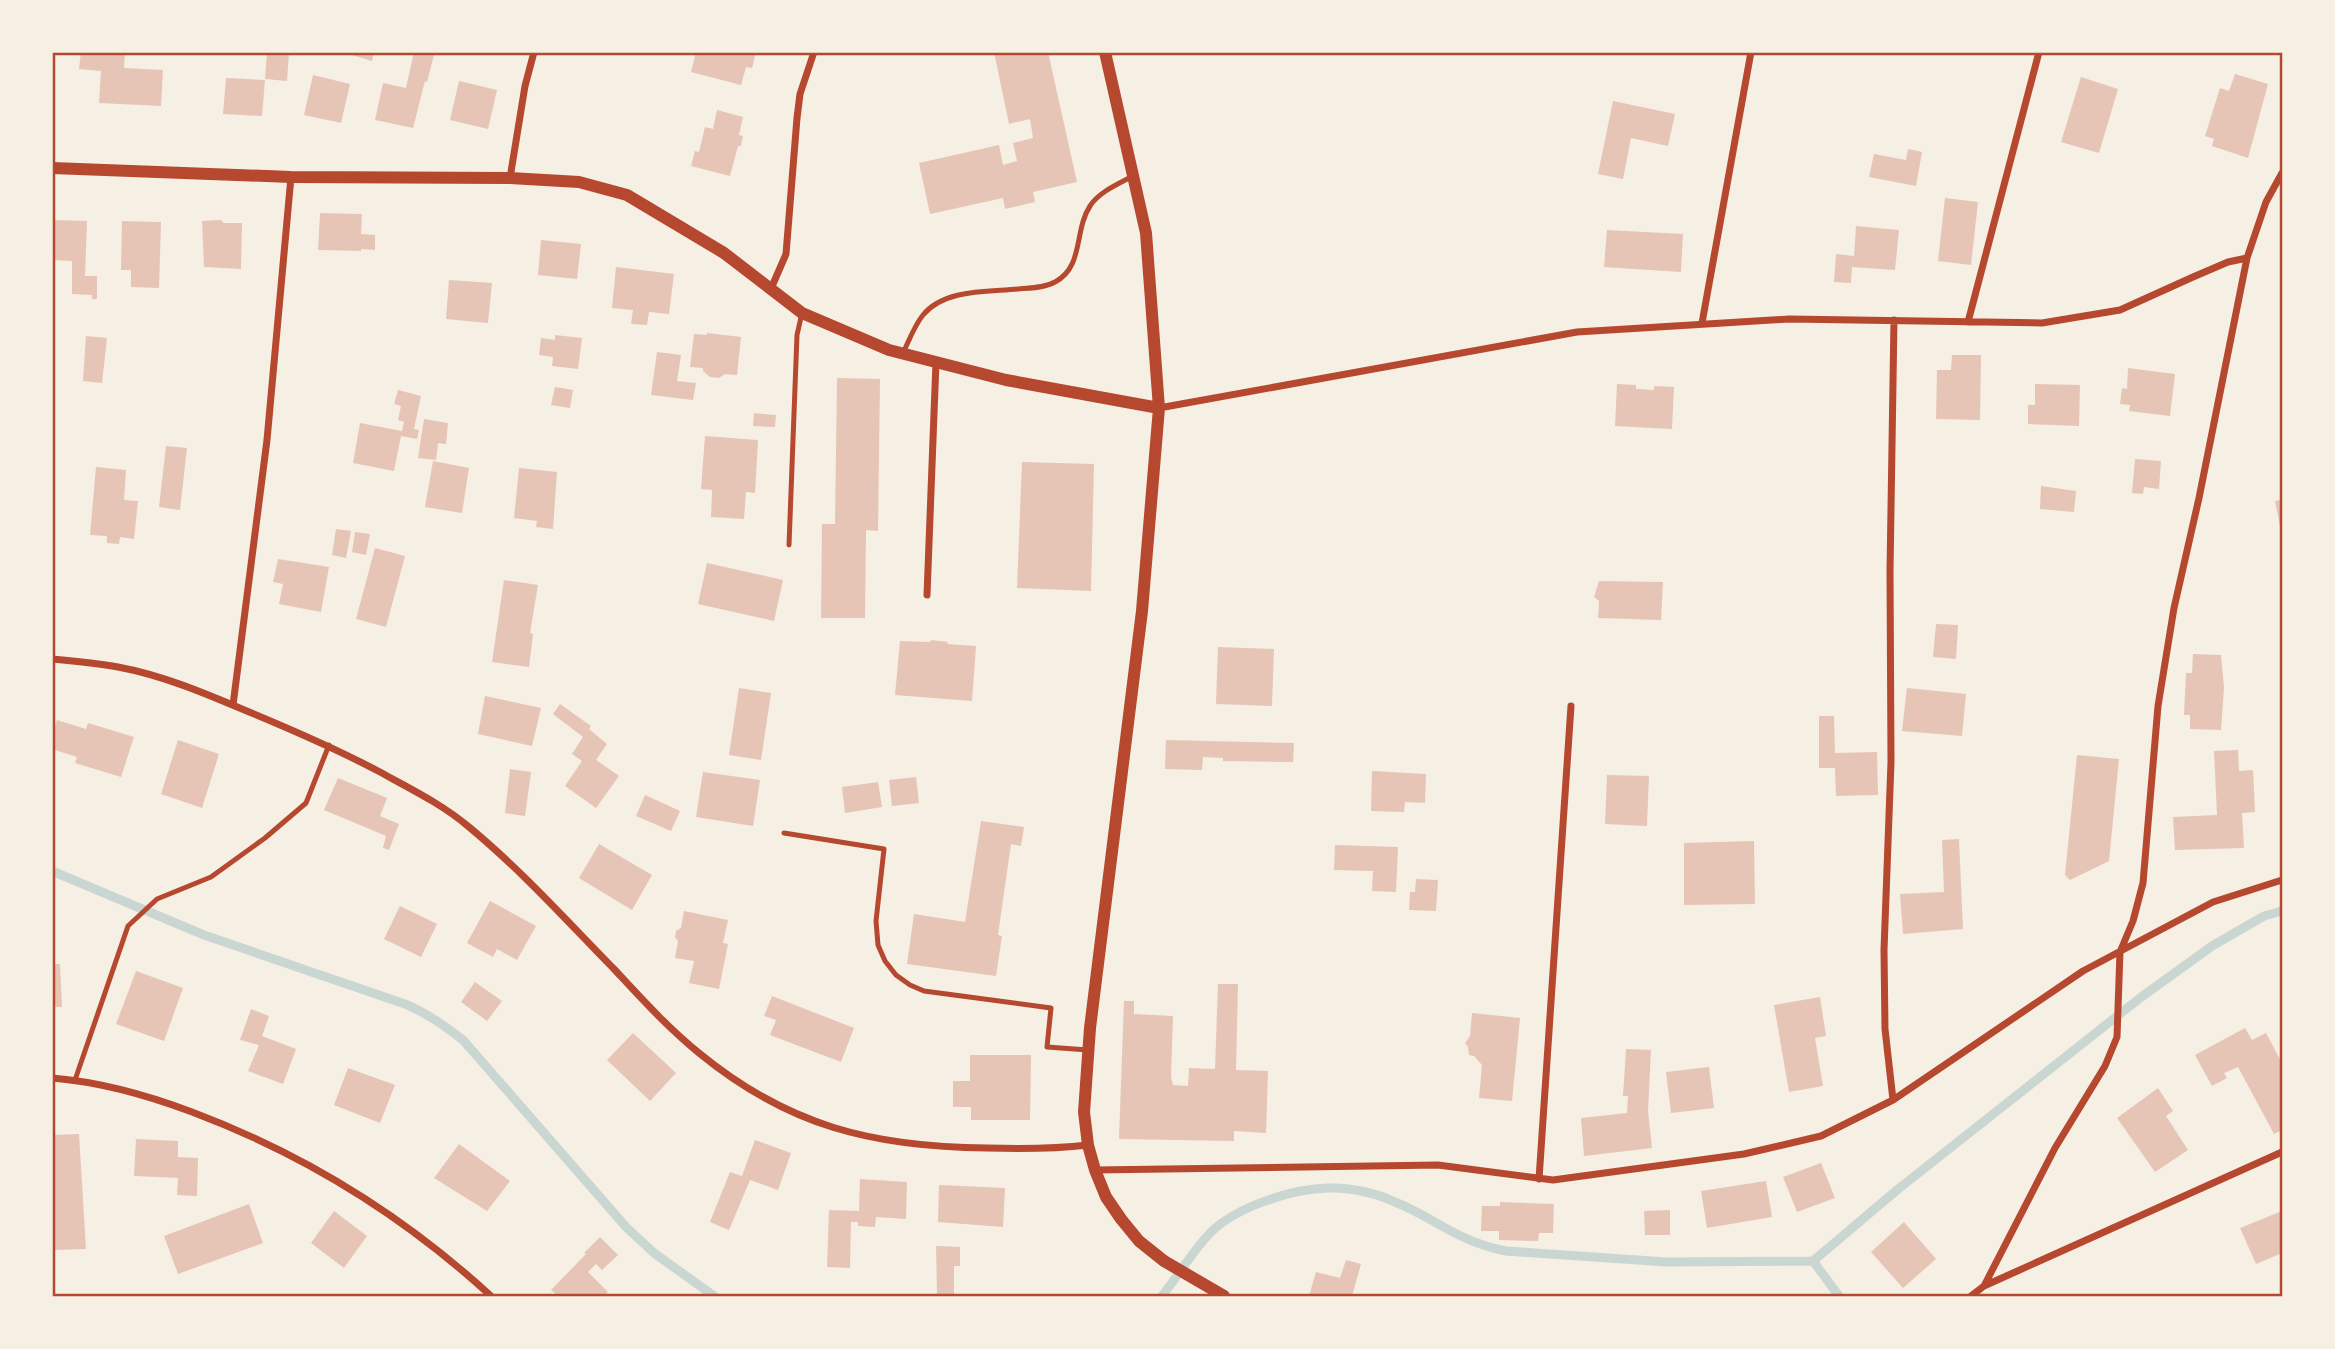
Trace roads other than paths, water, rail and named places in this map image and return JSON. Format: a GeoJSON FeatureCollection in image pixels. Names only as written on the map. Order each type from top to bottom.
{"type":"FeatureCollection","features":[{"type":"Feature","properties":{"kind":"street"},"geometry":{"type":"LineString","coordinates":[[510,178],[525,86],[534,52]]}},
{"type":"Feature","properties":{"kind":"street"},"geometry":{"type":"LineString","coordinates":[[770,290],[786,254],[800,94],[814,52]]}},
{"type":"Feature","properties":{"kind":"street"},"geometry":{"type":"LineString","coordinates":[[1105,52],[1146,233],[1159,408],[1139,637],[1088,1050],[1084,1112],[1088,1145],[1096,1170],[1107,1197],[1121,1219],[1139,1241],[1164,1261],[1224,1297]]}},
{"type":"Feature","properties":{"kind":"street"},"geometry":{"type":"LineString","coordinates":[[1702,323],[1751,52]]}},
{"type":"Feature","properties":{"kind":"street"},"geometry":{"type":"LineString","coordinates":[[1968,322],[2039,52]]}},
{"type":"Feature","properties":{"kind":"street"},"geometry":{"type":"LineString","coordinates":[[52,169],[291,177],[510,178],[579,182],[627,195],[724,253],[802,313],[889,349],[1006,380],[1159,408],[1577,332],[1789,319],[2042,323],[2120,310],[2228,262],[2247,258]]}},
{"type":"Feature","properties":{"kind":"street"},"geometry":{"type":"LineString","coordinates":[[1984,1286],[2055,1148],[2105,1066],[2117,1037],[2120,952],[2133,921],[2143,883],[2158,706],[2174,608],[2247,258],[2266,202],[2282,172]]}},
{"type":"Feature","properties":{"kind":"street"},"geometry":{"type":"LineString","coordinates":[[233,705],[267,440],[291,177]]}},
{"type":"Feature","properties":{"kind":"street"},"geometry":{"type":"LineString","coordinates":[[1893,1100],[1885,1029],[1884,950],[1891,762],[1890,571],[1894,320]]}},
{"type":"Feature","properties":{"kind":"street"},"geometry":{"type":"LineString","coordinates":[[927,595],[936,362]]}},
{"type":"Feature","properties":{"kind":"street"},"geometry":{"type":"LineString","coordinates":[[52,659],[149,674],[233,705],[329,745],[437,803],[470,828],[569,922],[698,1053],[761,1097],[794,1114],[827,1127],[901,1144],[1053,1149],[1088,1145]]}},
{"type":"Feature","properties":{"kind":"street"},"geometry":{"type":"LineString","coordinates":[[1539,1179],[1571,706]]}},
{"type":"Feature","properties":{"kind":"street"},"geometry":{"type":"LineString","coordinates":[[1096,1170],[1438,1165],[1553,1180],[1744,1154],[1821,1136],[1893,1100],[2083,971],[2213,902],[2283,880]]}},
{"type":"Feature","properties":{"kind":"street"},"geometry":{"type":"LineString","coordinates":[[52,1078],[91,1082],[150,1098],[259,1139],[360,1193],[435,1248],[491,1297]]}},
{"type":"Feature","properties":{"kind":"street"},"geometry":{"type":"LineString","coordinates":[[1971,1297],[1984,1286],[2283,1152]]}},
{"type":"Feature","properties":{"kind":"lane"},"geometry":{"type":"LineString","coordinates":[[903,354],[918,321],[934,304],[956,296],[1032,287],[1057,281],[1072,264],[1089,207],[1098,196],[1133,176]]}},
{"type":"Feature","properties":{"kind":"lane"},"geometry":{"type":"LineString","coordinates":[[789,545],[797,335],[802,313]]}},
{"type":"Feature","properties":{"kind":"lane"},"geometry":{"type":"LineString","coordinates":[[75,1080],[128,926],[156,899],[211,877],[265,838],[306,803],[329,745]]}},
{"type":"Feature","properties":{"kind":"lane"},"geometry":{"type":"LineString","coordinates":[[784,833],[884,849],[876,921],[878,945],[885,961],[896,975],[910,985],[937,993],[1051,1008],[1047,1047],[1088,1050]]}},
{"type":"Feature","properties":{"kind":"waterway"},"geometry":{"type":"LineString","coordinates":[[52,871],[204,935],[421,1011],[463,1040],[626,1227],[654,1253],[714,1296]]}},
{"type":"Feature","properties":{"kind":"waterway"},"geometry":{"type":"LineString","coordinates":[[1162,1296],[1203,1240],[1234,1215],[1281,1196],[1328,1188],[1379,1196],[1474,1242],[1506,1251],[1667,1262],[1813,1261],[1897,1190],[2140,998],[2212,946],[2264,916],[2282,911]]}},
{"type":"Feature","properties":{"kind":"waterway"},"geometry":{"type":"LineString","coordinates":[[1813,1261],[1839,1296]]}}]}
